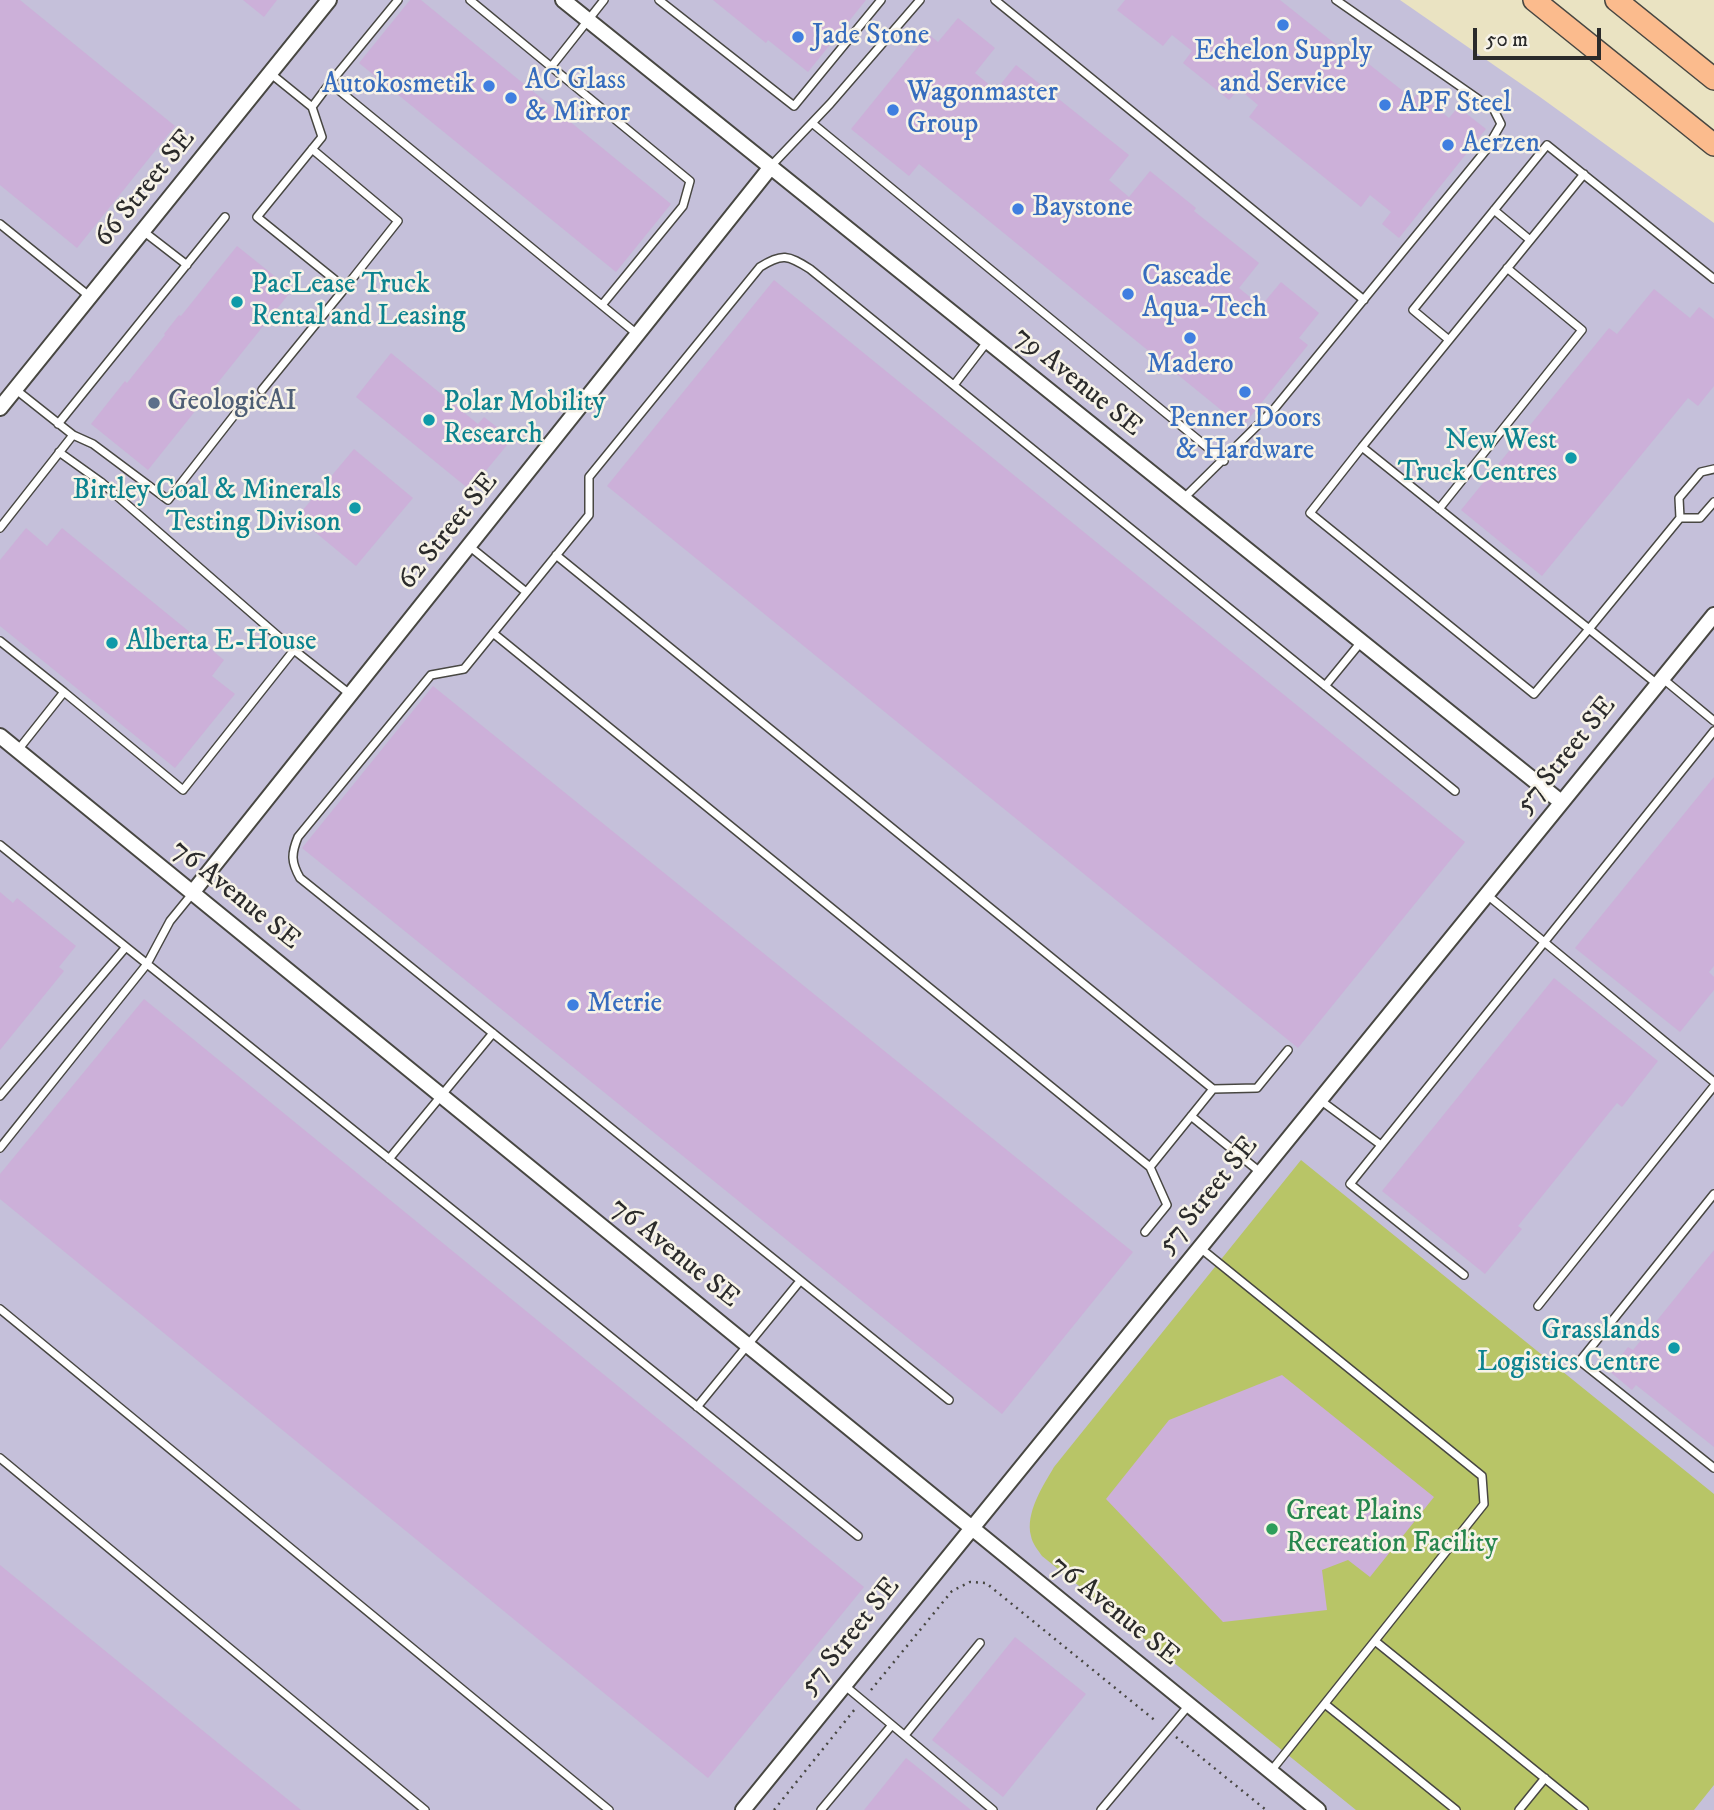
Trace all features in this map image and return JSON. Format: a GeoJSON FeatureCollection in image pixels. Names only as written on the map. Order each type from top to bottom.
{"type":"FeatureCollection","features":[{"type":"Feature","properties":{"kind":"main road"},"geometry":{"type":"LineString","coordinates":[[1534,0],[1714,145]]}},
{"type":"Feature","properties":{"kind":"main road"},"geometry":{"type":"LineString","coordinates":[[1616,0],[1714,79]]}},
{"type":"Feature","properties":{"kind":"street","name":"66 Street SE"},"geometry":{"type":"LineString","coordinates":[[0,408],[329,0]]}},
{"type":"Feature","properties":{"kind":"street","name":"79 Avenue SE"},"geometry":{"type":"LineString","coordinates":[[562,0],[1561,802]]}},
{"type":"Feature","properties":{"kind":"street","name":"62 Street SE"},"geometry":{"type":"LineString","coordinates":[[192,893],[770,168]]}},
{"type":"Feature","properties":{"kind":"street","name":"57 Street SE"},"geometry":{"type":"LineString","coordinates":[[743,1810],[1714,615]]}},
{"type":"Feature","properties":{"kind":"street","name":"76 Avenue SE"},"geometry":{"type":"LineString","coordinates":[[0,736],[1318,1810]]}},
{"type":"Feature","properties":{"kind":"lane"},"geometry":{"type":"LineString","coordinates":[[312,107],[398,0]]}},
{"type":"Feature","properties":{"kind":"lane"},"geometry":{"type":"LineString","coordinates":[[470,0],[690,181],[683,206],[603,305]]}},
{"type":"Feature","properties":{"kind":"lane"},"geometry":{"type":"LineString","coordinates":[[551,67],[604,0]]}},
{"type":"Feature","properties":{"kind":"lane"},"geometry":{"type":"LineString","coordinates":[[659,0],[794,106],[881,0]]}},
{"type":"Feature","properties":{"kind":"lane"},"geometry":{"type":"LineString","coordinates":[[770,168],[920,0]]}},
{"type":"Feature","properties":{"kind":"lane"},"geometry":{"type":"LineString","coordinates":[[995,0],[1364,300]]}},
{"type":"Feature","properties":{"kind":"lane"},"geometry":{"type":"LineString","coordinates":[[1183,499],[1275,408],[1486,149],[1501,124],[1494,110],[1336,0]]}},
{"type":"Feature","properties":{"kind":"lane"},"geometry":{"type":"LineString","coordinates":[[270,73],[312,107],[322,137],[257,217],[345,288]]}},
{"type":"Feature","properties":{"kind":"lane"},"geometry":{"type":"LineString","coordinates":[[330,83],[637,334]]}},
{"type":"Feature","properties":{"kind":"lane"},"geometry":{"type":"LineString","coordinates":[[812,123],[1224,461]]}},
{"type":"Feature","properties":{"kind":"lane"},"geometry":{"type":"LineString","coordinates":[[1449,340],[1413,310],[1547,145],[1714,279]]}},
{"type":"Feature","properties":{"kind":"lane"},"geometry":{"type":"LineString","coordinates":[[262,390],[398,220],[312,149]]}},
{"type":"Feature","properties":{"kind":"lane"},"geometry":{"type":"LineString","coordinates":[[1584,174],[1310,513],[1534,694],[1680,518],[1679,498],[1701,472],[1714,469]]}},
{"type":"Feature","properties":{"kind":"lane"},"geometry":{"type":"LineString","coordinates":[[1494,210],[1530,240]]}},
{"type":"Feature","properties":{"kind":"lane"},"geometry":{"type":"LineString","coordinates":[[58,424],[225,218]]}},
{"type":"Feature","properties":{"kind":"lane"},"geometry":{"type":"LineString","coordinates":[[0,224],[90,297]]}},
{"type":"Feature","properties":{"kind":"lane"},"geometry":{"type":"LineString","coordinates":[[143,231],[187,265]]}},
{"type":"Feature","properties":{"kind":"lane"},"geometry":{"type":"LineString","coordinates":[[949,1400],[300,878],[293,866],[292,853],[298,837],[431,675],[464,669],[589,515],[589,477],[760,267],[775,257],[792,257],[810,269],[1455,791]]}},
{"type":"Feature","properties":{"kind":"lane"},"geometry":{"type":"LineString","coordinates":[[1438,509],[1582,330],[1507,268]]}},
{"type":"Feature","properties":{"kind":"lane"},"geometry":{"type":"LineString","coordinates":[[954,385],[988,342]]}},
{"type":"Feature","properties":{"kind":"lane"},"geometry":{"type":"LineString","coordinates":[[15,389],[73,435],[93,444],[167,500],[236,413]]}},
{"type":"Feature","properties":{"kind":"lane"},"geometry":{"type":"LineString","coordinates":[[0,528],[73,435]]}},
{"type":"Feature","properties":{"kind":"lane"},"geometry":{"type":"LineString","coordinates":[[1362,447],[1589,629],[1714,722]]}},
{"type":"Feature","properties":{"kind":"lane"},"geometry":{"type":"LineString","coordinates":[[59,453],[101,482],[294,650],[351,695]]}},
{"type":"Feature","properties":{"kind":"lane"},"geometry":{"type":"LineString","coordinates":[[1680,518],[1700,518],[1713,505]]}},
{"type":"Feature","properties":{"kind":"lane"},"geometry":{"type":"LineString","coordinates":[[469,546],[526,593]]}},
{"type":"Feature","properties":{"kind":"lane"},"geometry":{"type":"LineString","coordinates":[[556,555],[1213,1089],[1257,1088],[1288,1050]]}},
{"type":"Feature","properties":{"kind":"lane"},"geometry":{"type":"LineString","coordinates":[[493,633],[1150,1167],[1167,1205],[1145,1233]]}},
{"type":"Feature","properties":{"kind":"lane"},"geometry":{"type":"LineString","coordinates":[[0,641],[183,790],[294,650]]}},
{"type":"Feature","properties":{"kind":"lane"},"geometry":{"type":"LineString","coordinates":[[1325,686],[1361,642]]}},
{"type":"Feature","properties":{"kind":"lane"},"geometry":{"type":"LineString","coordinates":[[18,751],[64,692]]}},
{"type":"Feature","properties":{"kind":"lane"},"geometry":{"type":"LineString","coordinates":[[1464,1275],[1350,1184],[1714,731]]}},
{"type":"Feature","properties":{"kind":"lane"},"geometry":{"type":"LineString","coordinates":[[0,845],[858,1536]]}},
{"type":"Feature","properties":{"kind":"lane"},"geometry":{"type":"LineString","coordinates":[[0,1148],[147,964],[170,921],[192,893]]}},
{"type":"Feature","properties":{"kind":"lane"},"geometry":{"type":"LineString","coordinates":[[1486,894],[1714,1084],[1538,1306]]}},
{"type":"Feature","properties":{"kind":"lane"},"geometry":{"type":"LineString","coordinates":[[0,1096],[126,947]]}},
{"type":"Feature","properties":{"kind":"lane"},"geometry":{"type":"LineString","coordinates":[[389,1159],[493,1033]]}},
{"type":"Feature","properties":{"kind":"lane"},"geometry":{"type":"LineString","coordinates":[[1150,1167],[1213,1089]]}},
{"type":"Feature","properties":{"kind":"lane"},"geometry":{"type":"LineString","coordinates":[[1319,1099],[1381,1145]]}},
{"type":"Feature","properties":{"kind":"lane"},"geometry":{"type":"LineString","coordinates":[[1191,1116],[1260,1172]]}},
{"type":"Feature","properties":{"kind":"lane"},"geometry":{"type":"LineString","coordinates":[[1714,1194],[1580,1361],[1714,1468]]}},
{"type":"Feature","properties":{"kind":"lane"},"geometry":{"type":"LineString","coordinates":[[1199,1247],[1482,1476],[1484,1504],[1271,1771]]}},
{"type":"Feature","properties":{"kind":"lane"},"geometry":{"type":"LineString","coordinates":[[697,1407],[800,1280]]}},
{"type":"Feature","properties":{"kind":"lane"},"geometry":{"type":"LineString","coordinates":[[0,1308],[609,1810]]}},
{"type":"Feature","properties":{"kind":"lane"},"geometry":{"type":"LineString","coordinates":[[0,1458],[425,1810]]}},
{"type":"Feature","properties":{"kind":"lane"},"geometry":{"type":"LineString","coordinates":[[1375,1641],[1584,1810]]}},
{"type":"Feature","properties":{"kind":"lane"},"geometry":{"type":"LineString","coordinates":[[905,1735],[980,1643]]}},
{"type":"Feature","properties":{"kind":"lane"},"geometry":{"type":"LineString","coordinates":[[844,1685],[993,1810]]}},
{"type":"Feature","properties":{"kind":"lane"},"geometry":{"type":"LineString","coordinates":[[1325,1704],[1456,1810]]}},
{"type":"Feature","properties":{"kind":"lane"},"geometry":{"type":"LineString","coordinates":[[1101,1810],[1189,1705]]}},
{"type":"Feature","properties":{"kind":"lane"},"geometry":{"type":"LineString","coordinates":[[821,1810],[892,1725]]}},
{"type":"Feature","properties":{"kind":"lane"},"geometry":{"type":"LineString","coordinates":[[1519,1810],[1545,1778]]}},
{"type":"Feature","properties":{"kind":"path"},"geometry":{"type":"LineString","coordinates":[[774,1810],[952,1591],[970,1582],[986,1583],[1266,1810]]}},
{"type":"Feature","properties":{"kind":"shaded area"},"geometry":{"type":"Polygon","coordinates":[[[0,0],[1400,0],[1714,223],[1714,1810],[0,1810],[0,0]]]}},
{"type":"Feature","properties":{"kind":"green space"},"geometry":{"type":"Polygon","coordinates":[[[1301,1160],[1714,1494],[1714,1785],[1694,1810],[1356,1810],[1042,1556],[1035,1546],[1030,1527],[1033,1509],[1054,1467],[1301,1160]]]}},
{"type":"Feature","properties":{"kind":"building"},"geometry":{"type":"Polygon","coordinates":[[[0,0],[20,0],[175,126],[77,248],[0,185],[0,0]]]}},
{"type":"Feature","properties":{"kind":"building"},"geometry":{"type":"Polygon","coordinates":[[[243,0],[277,0],[264,17],[243,0]]]}},
{"type":"Feature","properties":{"kind":"building"},"geometry":{"type":"Polygon","coordinates":[[[410,0],[421,0],[671,204],[616,272],[359,63],[410,0]]]}},
{"type":"Feature","properties":{"kind":"building","name":"Jade Stone"},"geometry":{"type":"Polygon","coordinates":[[[713,0],[866,0],[808,72],[768,40],[766,43],[713,0]]]}},
{"type":"Feature","properties":{"kind":"building"},"geometry":{"type":"Polygon","coordinates":[[[1125,0],[1280,0],[1343,50],[1346,46],[1413,99],[1418,93],[1449,118],[1458,107],[1486,129],[1399,238],[1382,224],[1391,212],[1370,195],[1361,207],[1249,117],[1258,105],[1239,89],[1229,100],[1183,63],[1192,51],[1172,35],[1163,46],[1117,10],[1125,0]]]}},
{"type":"Feature","properties":{"kind":"building"},"geometry":{"type":"Polygon","coordinates":[[[958,18],[995,48],[975,73],[996,90],[1016,65],[1129,155],[1109,180],[1129,197],[1150,171],[1196,208],[1194,211],[1259,263],[1239,288],[1261,306],[1281,282],[1319,313],[1299,338],[1308,345],[1242,427],[919,164],[909,176],[851,129],[928,34],[938,42],[958,18]]]}},
{"type":"Feature","properties":{"kind":"building"},"geometry":{"type":"Polygon","coordinates":[[[237,246],[292,290],[148,470],[91,424],[237,246]]]}},
{"type":"Feature","properties":{"kind":"building"},"geometry":{"type":"Polygon","coordinates":[[[774,280],[1465,842],[1298,1048],[607,486],[774,280]]]}},
{"type":"Feature","properties":{"kind":"building","name":"New West Truck Centres"},"geometry":{"type":"Polygon","coordinates":[[[1654,289],[1690,318],[1699,307],[1714,319],[1714,386],[1698,406],[1688,398],[1542,576],[1461,510],[1609,328],[1617,334],[1654,289]]]}},
{"type":"Feature","properties":{"kind":"building","name":"Polar Mobility Research"},"geometry":{"type":"Polygon","coordinates":[[[391,353],[478,424],[484,417],[512,439],[470,490],[356,397],[391,353]]]}},
{"type":"Feature","properties":{"kind":"building","name":"Birtley Coal & Minerals Testing Divison"},"geometry":{"type":"Polygon","coordinates":[[[354,449],[413,498],[356,566],[297,517],[354,449]]]}},
{"type":"Feature","properties":{"kind":"building","name":"Alberta E-House"},"geometry":{"type":"Polygon","coordinates":[[[26,528],[47,546],[62,528],[224,660],[212,676],[235,694],[175,768],[0,626],[0,560],[26,528]]]}},
{"type":"Feature","properties":{"kind":"building"},"geometry":{"type":"Polygon","coordinates":[[[433,686],[1133,1252],[1002,1414],[302,848],[433,686]]]}},
{"type":"Feature","properties":{"kind":"building"},"geometry":{"type":"Polygon","coordinates":[[[1714,777],[1714,966],[1709,972],[1714,977],[1714,990],[1680,1032],[1575,948],[1714,777]]]}},
{"type":"Feature","properties":{"kind":"building"},"geometry":{"type":"Polygon","coordinates":[[[0,892],[13,903],[17,898],[76,946],[59,967],[64,971],[0,1050],[0,892]]]}},
{"type":"Feature","properties":{"kind":"building"},"geometry":{"type":"Polygon","coordinates":[[[1554,978],[1658,1061],[1622,1107],[1617,1103],[1518,1226],[1522,1229],[1485,1274],[1382,1191],[1554,978]]]}},
{"type":"Feature","properties":{"kind":"building"},"geometry":{"type":"Polygon","coordinates":[[[144,999],[864,1587],[708,1778],[0,1199],[0,1174],[144,999]]]}},
{"type":"Feature","properties":{"kind":"building","name":"Grasslands Logistics Centre"},"geometry":{"type":"Polygon","coordinates":[[[1714,1250],[1714,1447],[1636,1385],[1632,1390],[1609,1371],[1628,1347],[1633,1350],[1714,1250]]]}},
{"type":"Feature","properties":{"kind":"building","name":"Great Plains Recreation Facility"},"geometry":{"type":"Polygon","coordinates":[[[1282,1375],[1434,1497],[1370,1577],[1348,1560],[1322,1570],[1327,1610],[1223,1622],[1106,1499],[1169,1420],[1282,1375]]]}},
{"type":"Feature","properties":{"kind":"building"},"geometry":{"type":"Polygon","coordinates":[[[0,1565],[245,1765],[301,1810],[0,1810],[0,1565]]]}},
{"type":"Feature","properties":{"kind":"building"},"geometry":{"type":"Polygon","coordinates":[[[1015,1637],[1086,1694],[1003,1797],[932,1740],[1015,1637]]]}},
{"type":"Feature","properties":{"kind":"building"},"geometry":{"type":"Polygon","coordinates":[[[906,1758],[971,1810],[864,1810],[906,1758]]]}},
{"type":"Feature","properties":{"kind":"place","name":"Echelon Supply and Service"},"geometry":{"type":"Point","coordinates":[1283,25]}},
{"type":"Feature","properties":{"kind":"place","name":"Jade Stone"},"geometry":{"type":"Point","coordinates":[798,37]}},
{"type":"Feature","properties":{"kind":"place","name":"Autokosmetik"},"geometry":{"type":"Point","coordinates":[489,86]}},
{"type":"Feature","properties":{"kind":"place","name":"AC Glass & Mirror"},"geometry":{"type":"Point","coordinates":[511,98]}},
{"type":"Feature","properties":{"kind":"place","name":"APF Steel"},"geometry":{"type":"Point","coordinates":[1385,105]}},
{"type":"Feature","properties":{"kind":"place","name":"Wagonmaster Group"},"geometry":{"type":"Point","coordinates":[893,110]}},
{"type":"Feature","properties":{"kind":"place","name":"Aerzen"},"geometry":{"type":"Point","coordinates":[1448,145]}},
{"type":"Feature","properties":{"kind":"place","name":"Baystone"},"geometry":{"type":"Point","coordinates":[1018,209]}},
{"type":"Feature","properties":{"kind":"place","name":"Cascade Aqua-Tech"},"geometry":{"type":"Point","coordinates":[1128,294]}},
{"type":"Feature","properties":{"kind":"place","name":"PacLease Truck Rental and Leasing"},"geometry":{"type":"Point","coordinates":[237,302]}},
{"type":"Feature","properties":{"kind":"place","name":"Madero"},"geometry":{"type":"Point","coordinates":[1190,338]}},
{"type":"Feature","properties":{"kind":"place","name":"Penner Doors & Hardware"},"geometry":{"type":"Point","coordinates":[1245,392]}},
{"type":"Feature","properties":{"kind":"place","name":"GeologicAI"},"geometry":{"type":"Point","coordinates":[154,403]}},
{"type":"Feature","properties":{"kind":"place","name":"Polar Mobility Research"},"geometry":{"type":"Point","coordinates":[429,420]}},
{"type":"Feature","properties":{"kind":"place","name":"New West Truck Centres"},"geometry":{"type":"Point","coordinates":[1571,458]}},
{"type":"Feature","properties":{"kind":"place","name":"Birtley Coal & Minerals Testing Divison"},"geometry":{"type":"Point","coordinates":[355,508]}},
{"type":"Feature","properties":{"kind":"place","name":"Alberta E-House"},"geometry":{"type":"Point","coordinates":[112,643]}},
{"type":"Feature","properties":{"kind":"place","name":"Metrie"},"geometry":{"type":"Point","coordinates":[573,1005]}},
{"type":"Feature","properties":{"kind":"place","name":"Grasslands Logistics Centre"},"geometry":{"type":"Point","coordinates":[1674,1348]}},
{"type":"Feature","properties":{"kind":"place","name":"Great Plains Recreation Facility"},"geometry":{"type":"Point","coordinates":[1272,1529]}}]}
